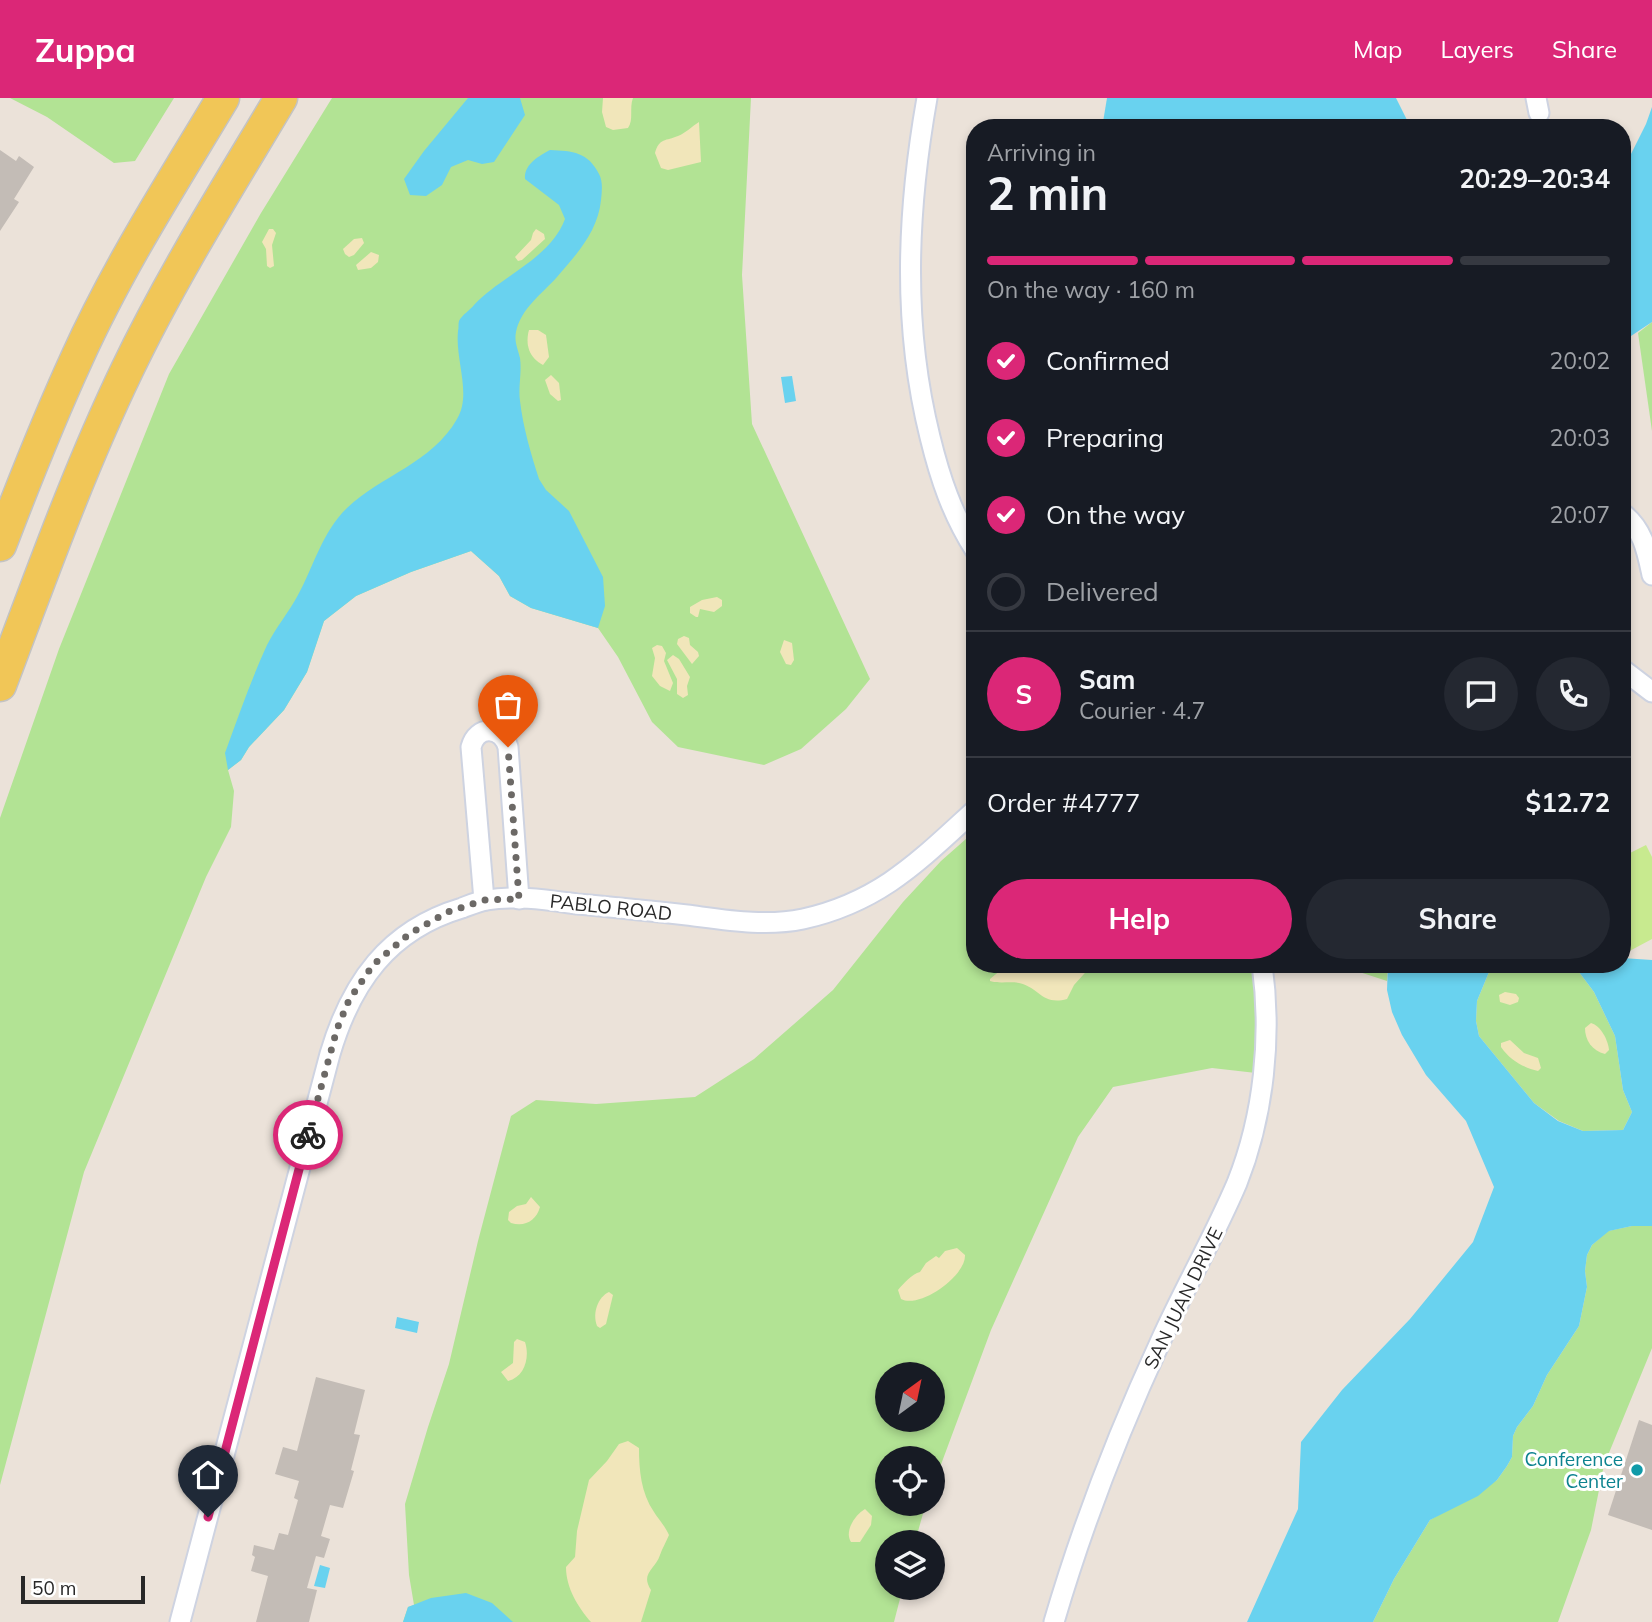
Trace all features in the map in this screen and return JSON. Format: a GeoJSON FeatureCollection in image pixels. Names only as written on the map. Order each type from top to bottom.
{"type":"FeatureCollection","features":[{"type":"Feature","properties":{"kind":"main road"},"geometry":{"type":"LineString","coordinates":[[0,545],[36,448],[77,357],[126,261],[223,98]]}},
{"type":"Feature","properties":{"kind":"main road"},"geometry":{"type":"LineString","coordinates":[[0,685],[62,518],[126,371],[204,226],[281,98]]}},
{"type":"Feature","properties":{"kind":"street"},"geometry":{"type":"LineString","coordinates":[[927,98],[912,195],[909,262],[914,348],[924,413],[939,475],[966,536]]}},
{"type":"Feature","properties":{"kind":"street"},"geometry":{"type":"LineString","coordinates":[[1631,520],[1641,532],[1652,575]]}},
{"type":"Feature","properties":{"kind":"street"},"geometry":{"type":"LineString","coordinates":[[1631,676],[1652,692]]}},
{"type":"Feature","properties":{"kind":"street"},"geometry":{"type":"LineString","coordinates":[[484,900],[471,747],[477,736],[488,731],[503,737],[508,747],[519,899]]}},
{"type":"Feature","properties":{"kind":"street","name":"PABLO ROAD"},"geometry":{"type":"LineString","coordinates":[[180,1622],[330,1054],[345,1010],[373,965],[409,934],[448,912],[484,900],[519,899],[751,923],[802,919],[860,900],[887,886],[966,818]]}},
{"type":"Feature","properties":{"kind":"street","name":"SAN JUAN DRIVE"},"geometry":{"type":"LineString","coordinates":[[1054,1622],[1087,1521],[1127,1417],[1161,1339],[1238,1180],[1252,1134],[1265,1060],[1263,973]]}},
{"type":"Feature","properties":{"kind":"green space"},"geometry":{"type":"Polygon","coordinates":[[[10,98],[174,98],[135,161],[114,163],[47,117],[10,98]]]}},
{"type":"Feature","properties":{"kind":"green space"},"geometry":{"type":"Polygon","coordinates":[[[332,98],[751,98],[742,275],[752,424],[870,679],[846,709],[801,749],[764,765],[678,747],[652,722],[618,657],[598,628],[531,608],[510,596],[499,576],[471,551],[411,572],[356,596],[324,621],[307,672],[284,710],[249,747],[241,760],[228,770],[234,791],[231,827],[206,877],[84,1172],[0,1485],[0,818],[59,649],[169,374],[261,213],[332,98]]]}},
{"type":"Feature","properties":{"kind":"green space"},"geometry":{"type":"Polygon","coordinates":[[[1652,322],[1652,431],[1638,333],[1652,322]]]}},
{"type":"Feature","properties":{"kind":"green space"},"geometry":{"type":"Polygon","coordinates":[[[966,839],[966,973],[1266,973],[1258,1022],[1256,1073],[1212,1068],[1113,1087],[1078,1137],[991,1330],[945,1454],[945,1446],[875,1446],[875,1516],[922,1516],[918,1530],[875,1530],[875,1600],[900,1600],[894,1622],[403,1622],[408,1607],[414,1605],[409,1575],[405,1504],[449,1364],[511,1116],[536,1100],[596,1104],[695,1097],[754,1059],[833,990],[903,902],[966,839]]]}},
{"type":"Feature","properties":{"kind":"green space"},"geometry":{"type":"Polygon","coordinates":[[[1646,845],[1652,857],[1652,939],[1631,950],[1631,852],[1646,845]]]}},
{"type":"Feature","properties":{"kind":"green space"},"geometry":{"type":"Polygon","coordinates":[[[1363,973],[1387,973],[1387,981],[1363,973]]]}},
{"type":"Feature","properties":{"kind":"green space"},"geometry":{"type":"Polygon","coordinates":[[[1489,973],[1580,973],[1594,992],[1615,1036],[1623,1090],[1632,1112],[1623,1130],[1583,1131],[1559,1121],[1534,1103],[1479,1036],[1476,1021],[1477,1001],[1489,973]]]}},
{"type":"Feature","properties":{"kind":"green space"},"geometry":{"type":"Polygon","coordinates":[[[1632,1226],[1652,1226],[1652,1348],[1604,1465],[1591,1530],[1558,1622],[1373,1622],[1394,1579],[1430,1520],[1497,1480],[1507,1466],[1512,1457],[1513,1436],[1517,1427],[1533,1406],[1547,1375],[1579,1326],[1587,1287],[1587,1255],[1592,1245],[1608,1231],[1632,1226]]]}},
{"type":"Feature","properties":{"kind":"sand"},"geometry":{"type":"Polygon","coordinates":[[[603,98],[633,98],[628,128],[613,130],[606,127],[602,112],[603,98]]]}},
{"type":"Feature","properties":{"kind":"sand"},"geometry":{"type":"Polygon","coordinates":[[[699,122],[701,162],[668,170],[661,168],[655,153],[659,145],[681,135],[699,122]]]}},
{"type":"Feature","properties":{"kind":"sand"},"geometry":{"type":"Polygon","coordinates":[[[269,229],[276,233],[272,245],[274,266],[270,268],[267,266],[266,249],[262,242],[269,229]]]}},
{"type":"Feature","properties":{"kind":"sand"},"geometry":{"type":"Polygon","coordinates":[[[536,229],[544,234],[545,239],[518,261],[515,257],[531,240],[536,229]]]}},
{"type":"Feature","properties":{"kind":"sand"},"geometry":{"type":"Polygon","coordinates":[[[362,238],[364,243],[354,255],[349,257],[345,254],[343,249],[354,239],[362,238]]]}},
{"type":"Feature","properties":{"kind":"sand"},"geometry":{"type":"Polygon","coordinates":[[[371,252],[379,255],[378,262],[371,268],[358,270],[356,265],[371,252]]]}},
{"type":"Feature","properties":{"kind":"sand"},"geometry":{"type":"Polygon","coordinates":[[[529,330],[538,330],[546,335],[549,357],[543,365],[534,359],[529,350],[529,330]]]}},
{"type":"Feature","properties":{"kind":"sand"},"geometry":{"type":"Polygon","coordinates":[[[551,375],[559,383],[561,400],[558,401],[550,394],[545,380],[551,375]]]}},
{"type":"Feature","properties":{"kind":"sand"},"geometry":{"type":"Polygon","coordinates":[[[717,597],[722,600],[722,606],[714,612],[700,609],[698,617],[690,613],[690,607],[702,600],[717,597]]]}},
{"type":"Feature","properties":{"kind":"sand"},"geometry":{"type":"Polygon","coordinates":[[[684,636],[689,638],[690,645],[698,652],[699,656],[692,664],[677,644],[678,639],[684,636]]]}},
{"type":"Feature","properties":{"kind":"sand"},"geometry":{"type":"Polygon","coordinates":[[[784,640],[792,643],[794,660],[791,665],[786,664],[780,652],[784,640]]]}},
{"type":"Feature","properties":{"kind":"sand"},"geometry":{"type":"Polygon","coordinates":[[[662,646],[666,653],[664,661],[673,683],[670,691],[660,686],[652,676],[655,658],[652,648],[662,646]]]}},
{"type":"Feature","properties":{"kind":"sand"},"geometry":{"type":"Polygon","coordinates":[[[673,655],[679,659],[690,677],[688,695],[683,698],[677,694],[677,679],[667,660],[673,655]]]}},
{"type":"Feature","properties":{"kind":"sand"},"geometry":{"type":"Polygon","coordinates":[[[997,973],[1085,973],[1074,985],[1067,999],[1059,1000],[1046,998],[1026,985],[990,979],[997,973]]]}},
{"type":"Feature","properties":{"kind":"sand"},"geometry":{"type":"Polygon","coordinates":[[[1505,992],[1516,994],[1518,1002],[1510,1005],[1500,1002],[1499,995],[1505,992]]]}},
{"type":"Feature","properties":{"kind":"sand"},"geometry":{"type":"Polygon","coordinates":[[[1591,1023],[1601,1030],[1606,1038],[1609,1050],[1605,1054],[1593,1048],[1586,1037],[1585,1028],[1591,1023]]]}},
{"type":"Feature","properties":{"kind":"sand"},"geometry":{"type":"Polygon","coordinates":[[[1510,1040],[1524,1053],[1538,1058],[1541,1068],[1538,1071],[1508,1056],[1501,1043],[1510,1040]]]}},
{"type":"Feature","properties":{"kind":"sand"},"geometry":{"type":"Polygon","coordinates":[[[531,1197],[540,1207],[536,1216],[525,1223],[511,1223],[508,1220],[509,1212],[526,1204],[531,1197]]]}},
{"type":"Feature","properties":{"kind":"sand"},"geometry":{"type":"Polygon","coordinates":[[[957,1248],[965,1255],[958,1272],[950,1281],[930,1295],[909,1301],[901,1299],[898,1290],[920,1272],[926,1263],[936,1256],[939,1258],[945,1251],[957,1248]]]}},
{"type":"Feature","properties":{"kind":"sand"},"geometry":{"type":"Polygon","coordinates":[[[609,1292],[613,1295],[606,1324],[600,1328],[597,1326],[596,1311],[599,1302],[609,1292]]]}},
{"type":"Feature","properties":{"kind":"sand"},"geometry":{"type":"Polygon","coordinates":[[[517,1339],[525,1342],[525,1366],[519,1375],[508,1381],[501,1372],[513,1363],[514,1342],[517,1339]]]}},
{"type":"Feature","properties":{"kind":"sand"},"geometry":{"type":"Polygon","coordinates":[[[628,1441],[639,1448],[640,1473],[646,1497],[669,1535],[648,1575],[651,1590],[641,1622],[591,1622],[574,1597],[566,1567],[575,1557],[577,1531],[589,1480],[619,1444],[628,1441]]]}},
{"type":"Feature","properties":{"kind":"sand"},"geometry":{"type":"Polygon","coordinates":[[[865,1509],[872,1516],[871,1525],[860,1542],[851,1542],[849,1533],[852,1524],[865,1509]]]}},
{"type":"Feature","properties":{"kind":"water"},"geometry":{"type":"Polygon","coordinates":[[[468,98],[520,98],[525,115],[494,162],[482,164],[468,160],[451,167],[442,185],[426,196],[410,195],[404,179],[468,98]]]}},
{"type":"Feature","properties":{"kind":"water"},"geometry":{"type":"Polygon","coordinates":[[[1107,98],[1396,98],[1406,119],[1104,119],[1107,98]]]}},
{"type":"Feature","properties":{"kind":"water"},"geometry":{"type":"Polygon","coordinates":[[[1652,107],[1652,322],[1631,336],[1631,154],[1652,107]]]}},
{"type":"Feature","properties":{"kind":"water"},"geometry":{"type":"Polygon","coordinates":[[[550,150],[573,152],[590,161],[601,180],[601,200],[596,222],[579,251],[527,309],[519,323],[516,339],[520,358],[520,401],[525,431],[539,479],[546,490],[569,511],[603,577],[605,606],[598,628],[531,608],[510,596],[499,576],[471,551],[411,572],[356,596],[324,621],[307,672],[284,710],[249,747],[241,760],[228,770],[225,753],[261,658],[298,595],[331,528],[347,508],[420,458],[447,434],[457,419],[463,399],[459,321],[485,295],[537,256],[558,233],[565,219],[559,205],[525,179],[530,165],[550,150]]]}},
{"type":"Feature","properties":{"kind":"water"},"geometry":{"type":"Polygon","coordinates":[[[792,376],[796,401],[785,403],[781,377],[792,376]]]}},
{"type":"Feature","properties":{"kind":"water"},"geometry":{"type":"Polygon","coordinates":[[[1631,959],[1652,960],[1652,1226],[1632,1226],[1609,1231],[1592,1245],[1587,1255],[1587,1287],[1579,1326],[1547,1375],[1533,1406],[1517,1427],[1513,1436],[1512,1457],[1507,1466],[1497,1480],[1478,1496],[1430,1520],[1394,1579],[1373,1622],[1247,1622],[1298,1509],[1301,1442],[1342,1390],[1410,1319],[1473,1242],[1494,1187],[1466,1121],[1426,1075],[1402,1035],[1392,1012],[1387,990],[1388,973],[1489,973],[1477,1001],[1476,1021],[1479,1036],[1534,1103],[1558,1121],[1583,1131],[1623,1130],[1632,1112],[1623,1090],[1615,1036],[1594,992],[1580,973],[1631,973],[1631,959]]]}},
{"type":"Feature","properties":{"kind":"water"},"geometry":{"type":"Polygon","coordinates":[[[397,1317],[419,1322],[417,1333],[395,1328],[397,1317]]]}},
{"type":"Feature","properties":{"kind":"water"},"geometry":{"type":"Polygon","coordinates":[[[320,1565],[330,1568],[325,1588],[314,1586],[320,1565]]]}},
{"type":"Feature","properties":{"kind":"water"},"geometry":{"type":"Polygon","coordinates":[[[466,1593],[492,1603],[513,1622],[403,1622],[408,1607],[431,1598],[466,1593]]]}},
{"type":"Feature","properties":{"kind":"building"},"geometry":{"type":"Polygon","coordinates":[[[0,150],[16,161],[19,156],[34,167],[14,199],[19,202],[0,231],[0,150]]]}},
{"type":"Feature","properties":{"kind":"building"},"geometry":{"type":"Polygon","coordinates":[[[316,1377],[365,1390],[354,1434],[360,1435],[351,1470],[354,1471],[343,1508],[330,1505],[321,1536],[330,1539],[324,1558],[316,1556],[307,1588],[317,1590],[309,1622],[256,1622],[268,1576],[251,1571],[255,1557],[252,1555],[254,1545],[274,1550],[279,1533],[288,1535],[298,1500],[294,1498],[299,1481],[275,1474],[283,1447],[297,1451],[316,1377]]]}},
{"type":"Feature","properties":{"kind":"building","name":"Conference Center"},"geometry":{"type":"Polygon","coordinates":[[[1639,1420],[1652,1425],[1652,1530],[1608,1515],[1639,1420]]]}},
{"type":"Feature","properties":{"kind":"way so far"},"geometry":{"type":"LineString","coordinates":[[308,1135],[337,1029],[349,1000],[373,965],[409,934],[448,912],[484,900],[519,899],[508,747]]}},
{"type":"Feature","properties":{"kind":"place","name":"Conference Center"},"geometry":{"type":"Point","coordinates":[1637,1470]}},
{"type":"Feature","properties":{"kind":"route"},"geometry":{"type":"LineString","coordinates":[[208,1517],[308,1135]]}}]}
